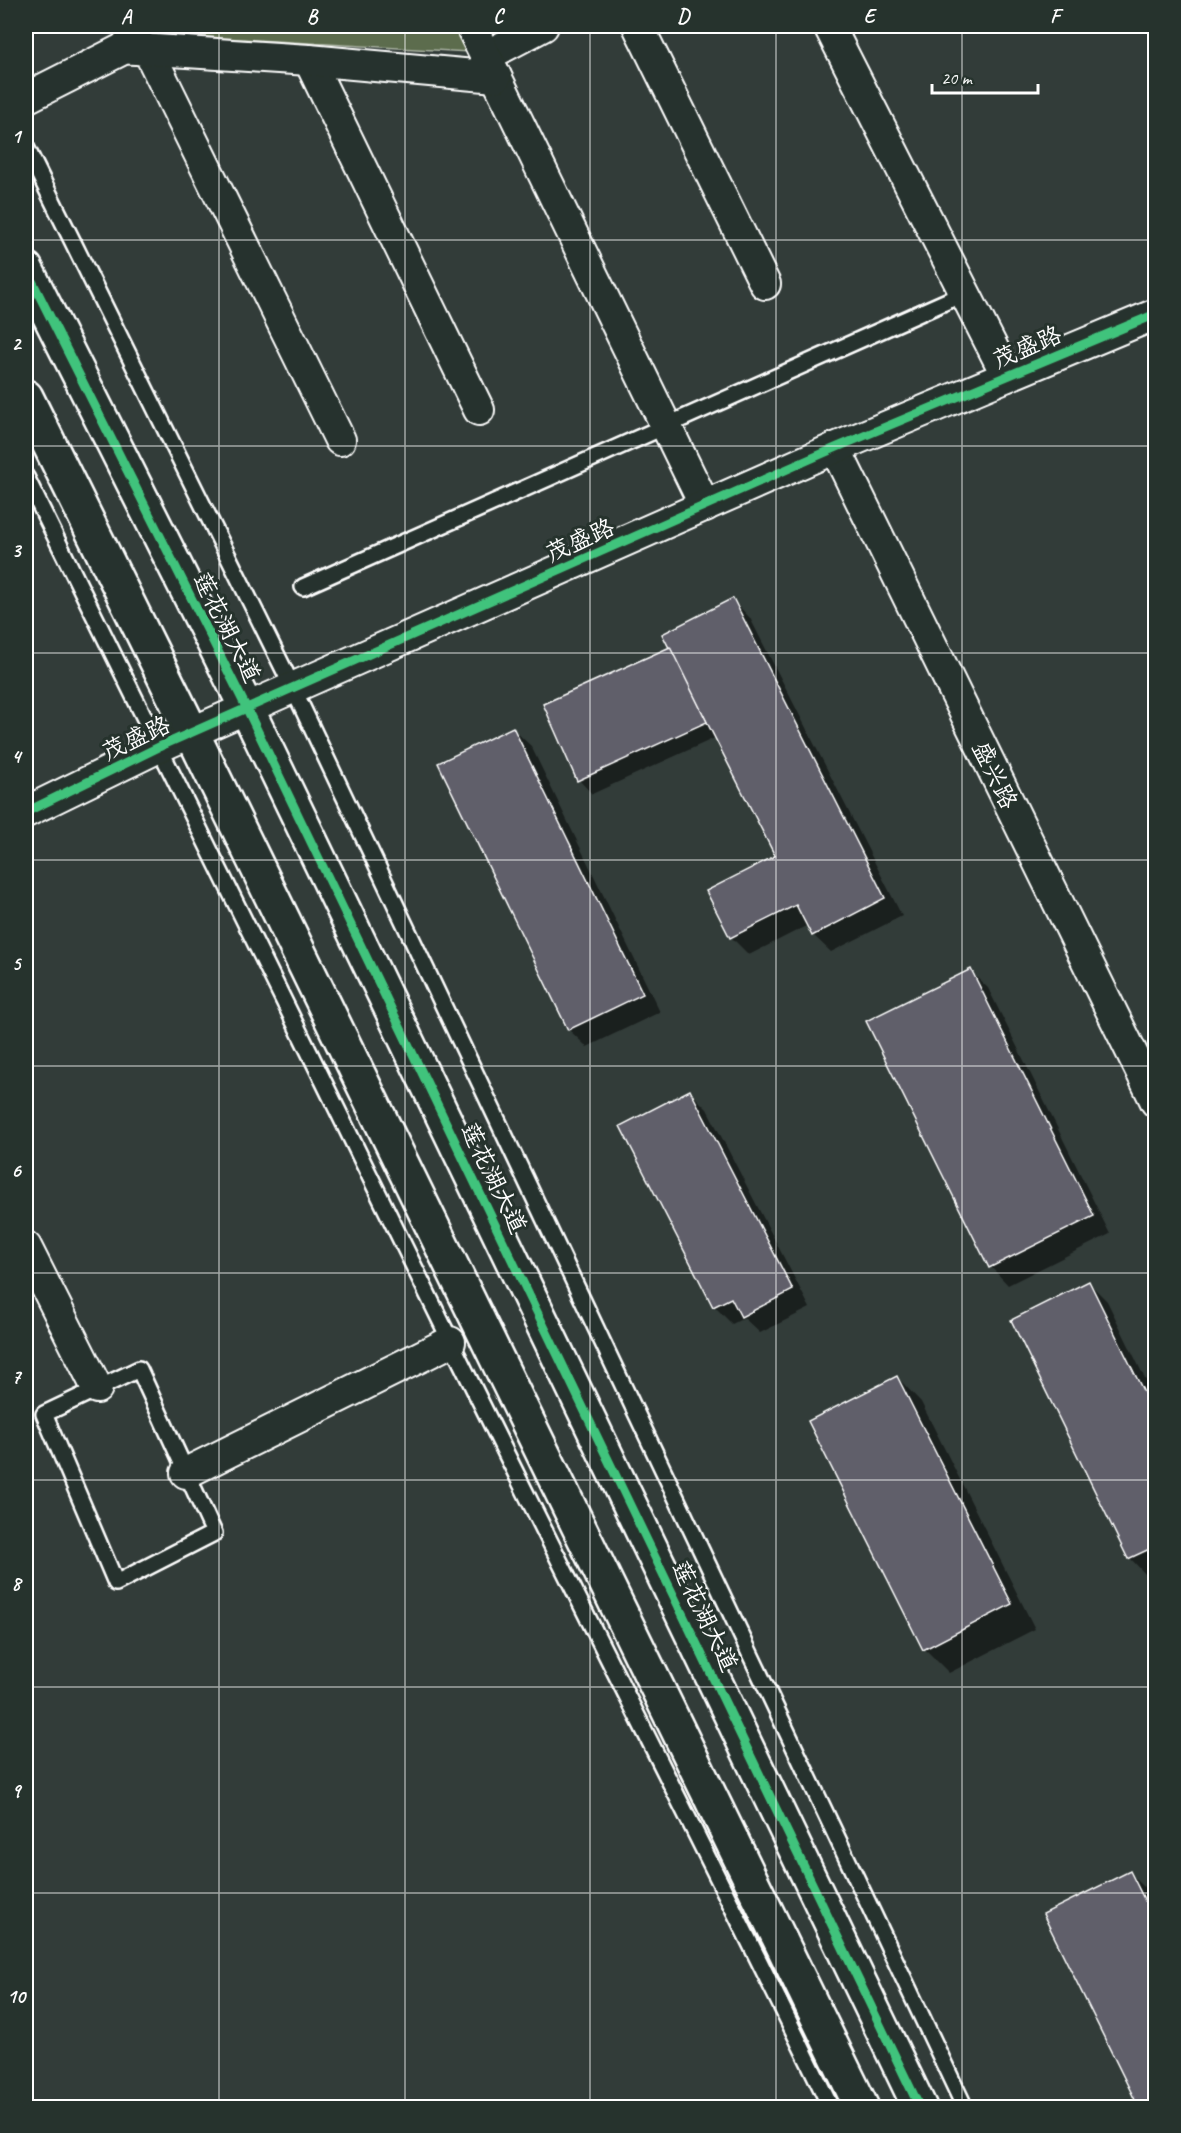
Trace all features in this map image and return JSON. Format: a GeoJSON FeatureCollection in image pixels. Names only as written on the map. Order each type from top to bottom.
{"type":"FeatureCollection","features":[{"type":"Feature","properties":{"kind":"street"},"geometry":{"type":"LineString","coordinates":[[471,26],[705,506]]}},
{"type":"Feature","properties":{"kind":"street"},"geometry":{"type":"LineString","coordinates":[[26,98],[138,36],[309,60],[491,66],[543,26]]}},
{"type":"Feature","properties":{"kind":"street"},"geometry":{"type":"LineString","coordinates":[[638,26],[765,284]]}},
{"type":"Feature","properties":{"kind":"street"},"geometry":{"type":"LineString","coordinates":[[829,26],[1007,376]]}},
{"type":"Feature","properties":{"kind":"street"},"geometry":{"type":"LineString","coordinates":[[138,36],[340,440]]}},
{"type":"Feature","properties":{"kind":"street"},"geometry":{"type":"LineString","coordinates":[[309,60],[479,410]]}},
{"type":"Feature","properties":{"kind":"street","name":"莲花湖大道"},"geometry":{"type":"LineString","coordinates":[[26,269],[247,708],[920,2108]]}},
{"type":"Feature","properties":{"kind":"street","name":"茂盛路"},"geometry":{"type":"LineString","coordinates":[[26,812],[161,746],[835,448],[1155,314]]}},
{"type":"Feature","properties":{"kind":"street"},"geometry":{"type":"LineString","coordinates":[[26,397],[862,2108]]}},
{"type":"Feature","properties":{"kind":"street","name":"盛兴路"},"geometry":{"type":"LineString","coordinates":[[835,448],[1147,1064],[1155,1102]]}},
{"type":"Feature","properties":{"kind":"street"},"geometry":{"type":"LineString","coordinates":[[26,1247],[97,1388]]}},
{"type":"Feature","properties":{"kind":"street"},"geometry":{"type":"LineString","coordinates":[[186,1473],[450,1342]]}},
{"type":"Feature","properties":{"kind":"lane","name":"莲花湖大道"},"geometry":{"type":"LineString","coordinates":[[26,147],[293,688],[965,2108]]}},
{"type":"Feature","properties":{"kind":"lane"},"geometry":{"type":"LineString","coordinates":[[303,587],[965,293]]}},
{"type":"Feature","properties":{"kind":"lane"},"geometry":{"type":"LineString","coordinates":[[26,477],[161,746],[450,1342],[721,1880],[831,2108]]}},
{"type":"Feature","properties":{"kind":"lane"},"geometry":{"type":"LineString","coordinates":[[139,1370],[186,1473],[214,1533],[116,1583],[44,1414],[139,1370]]}},
{"type":"Feature","properties":{"kind":"green space"},"geometry":{"type":"Polygon","coordinates":[[[156,26],[456,26],[469,52],[150,34],[156,26]]]}},
{"type":"Feature","properties":{"kind":"building"},"geometry":{"type":"Polygon","coordinates":[[[733,598],[885,898],[812,936],[796,905],[730,938],[706,891],[775,856],[662,634],[733,598]]]}},
{"type":"Feature","properties":{"kind":"building"},"geometry":{"type":"Polygon","coordinates":[[[670,647],[707,722],[577,781],[543,704],[670,647]]]}},
{"type":"Feature","properties":{"kind":"building"},"geometry":{"type":"Polygon","coordinates":[[[513,727],[643,994],[568,1030],[438,763],[513,727]]]}},
{"type":"Feature","properties":{"kind":"building"},"geometry":{"type":"Polygon","coordinates":[[[971,969],[1094,1216],[989,1268],[866,1021],[971,969]]]}},
{"type":"Feature","properties":{"kind":"building"},"geometry":{"type":"Polygon","coordinates":[[[690,1090],[793,1290],[741,1317],[731,1298],[713,1307],[620,1126],[690,1090]]]}},
{"type":"Feature","properties":{"kind":"building"},"geometry":{"type":"Polygon","coordinates":[[[1089,1281],[1156,1417],[1156,1546],[1128,1559],[1011,1320],[1089,1281]]]}},
{"type":"Feature","properties":{"kind":"building"},"geometry":{"type":"Polygon","coordinates":[[[897,1376],[1012,1604],[923,1650],[808,1421],[897,1376]]]}},
{"type":"Feature","properties":{"kind":"building"},"geometry":{"type":"Polygon","coordinates":[[[1130,1871],[1156,1923],[1156,2108],[1139,2108],[1043,1914],[1130,1871]]]}},
{"type":"Feature","properties":{"kind":"cycle path"},"geometry":{"type":"LineString","coordinates":[[26,269],[247,709],[920,2108]]}},
{"type":"Feature","properties":{"kind":"cycle path"},"geometry":{"type":"LineString","coordinates":[[26,812],[161,746],[835,448],[1156,314]]}}]}
